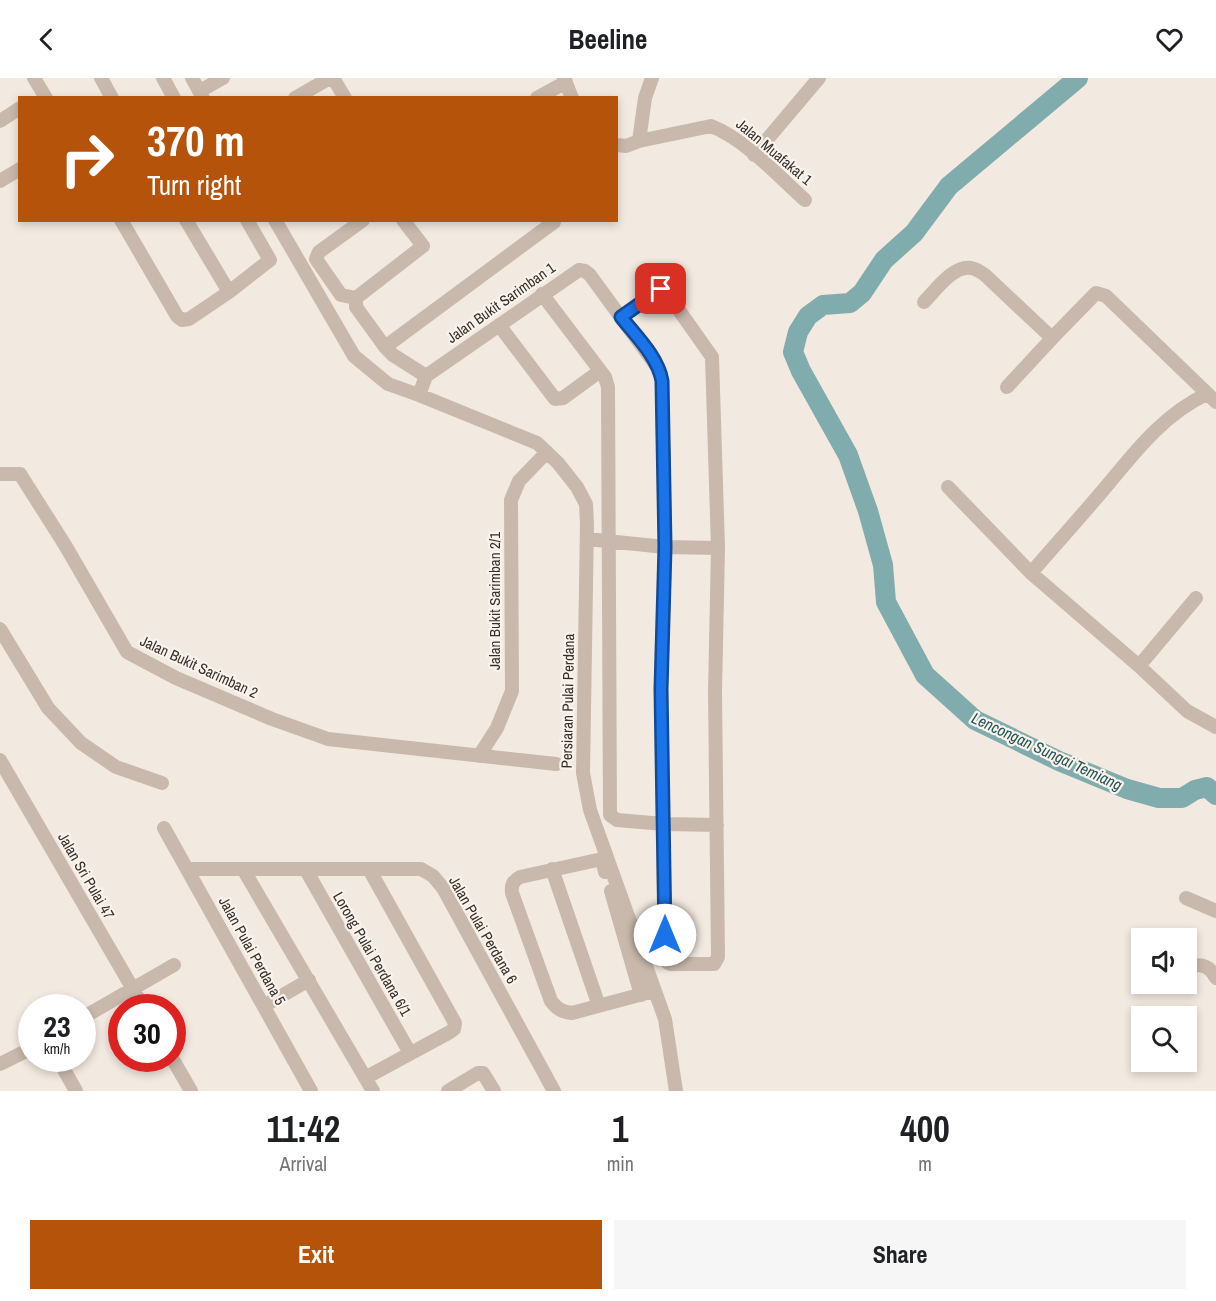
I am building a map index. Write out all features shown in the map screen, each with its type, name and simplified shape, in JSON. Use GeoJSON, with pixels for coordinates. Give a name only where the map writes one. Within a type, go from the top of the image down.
{"type":"FeatureCollection","features":[{"type":"Feature","properties":{"kind":"street"},"geometry":{"type":"LineString","coordinates":[[34,78],[42,96]]}},
{"type":"Feature","properties":{"kind":"street"},"geometry":{"type":"LineString","coordinates":[[101,78],[111,96]]}},
{"type":"Feature","properties":{"kind":"street"},"geometry":{"type":"LineString","coordinates":[[163,78],[173,96]]}},
{"type":"Feature","properties":{"kind":"street"},"geometry":{"type":"LineString","coordinates":[[192,78],[202,94],[223,78]]}},
{"type":"Feature","properties":{"kind":"street"},"geometry":{"type":"LineString","coordinates":[[299,96],[332,78],[344,96]]}},
{"type":"Feature","properties":{"kind":"street"},"geometry":{"type":"LineString","coordinates":[[639,141],[645,98],[652,78]]}},
{"type":"Feature","properties":{"kind":"street"},"geometry":{"type":"LineString","coordinates":[[754,155],[819,78]]}},
{"type":"Feature","properties":{"kind":"street"},"geometry":{"type":"LineString","coordinates":[[540,96],[565,80],[571,96]]}},
{"type":"Feature","properties":{"kind":"street"},"geometry":{"type":"LineString","coordinates":[[0,121],[18,109]]}},
{"type":"Feature","properties":{"kind":"street","name":"Jalan Muafakat 1"},"geometry":{"type":"LineString","coordinates":[[618,145],[626,146],[639,141],[711,126],[722,130],[806,200]]}},
{"type":"Feature","properties":{"kind":"street"},"geometry":{"type":"LineString","coordinates":[[0,182],[18,170]]}},
{"type":"Feature","properties":{"kind":"street"},"geometry":{"type":"LineString","coordinates":[[122,222],[177,316],[182,320],[189,319],[229,292],[270,260],[248,222]]}},
{"type":"Feature","properties":{"kind":"street"},"geometry":{"type":"LineString","coordinates":[[187,222],[229,292]]}},
{"type":"Feature","properties":{"kind":"street","name":"Persiaran Pulai Perdana"},"geometry":{"type":"LineString","coordinates":[[276,222],[354,356],[387,384],[528,438],[547,452],[577,487],[586,504],[583,773],[590,810],[647,993],[665,1019],[676,1091]]}},
{"type":"Feature","properties":{"kind":"street"},"geometry":{"type":"LineString","coordinates":[[360,222],[319,252],[316,259],[341,295],[356,298],[423,246],[405,222]]}},
{"type":"Feature","properties":{"kind":"street"},"geometry":{"type":"LineString","coordinates":[[385,347],[554,222]]}},
{"type":"Feature","properties":{"kind":"street"},"geometry":{"type":"LineString","coordinates":[[924,302],[954,273],[964,268],[974,268],[985,275],[1052,338]]}},
{"type":"Feature","properties":{"kind":"street","name":"Jalan Bukit Sarimban 1"},"geometry":{"type":"LineString","coordinates":[[426,376],[579,270],[585,271],[660,371],[665,547],[661,689],[665,957],[668,963],[709,965],[716,962],[717,825]]}},
{"type":"Feature","properties":{"kind":"street"},"geometry":{"type":"LineString","coordinates":[[542,294],[605,377],[608,387],[610,815],[616,820],[717,825],[715,692],[718,548],[712,357],[664,289],[658,290],[621,317]]}},
{"type":"Feature","properties":{"kind":"street"},"geometry":{"type":"LineString","coordinates":[[1007,387],[1096,293],[1106,296],[1211,398]]}},
{"type":"Feature","properties":{"kind":"street"},"geometry":{"type":"LineString","coordinates":[[356,298],[356,307],[385,347],[393,355],[426,376],[419,395]]}},
{"type":"Feature","properties":{"kind":"street"},"geometry":{"type":"LineString","coordinates":[[499,325],[555,399],[563,398],[600,371]]}},
{"type":"Feature","properties":{"kind":"street"},"geometry":{"type":"LineString","coordinates":[[1031,573],[1135,451],[1188,403],[1211,398]]}},
{"type":"Feature","properties":{"kind":"street","name":"Jalan Bukit Sarimban 2/1"},"geometry":{"type":"LineString","coordinates":[[479,756],[497,728],[512,692],[511,500],[519,481],[547,452]]}},
{"type":"Feature","properties":{"kind":"street","name":"Jalan Bukit Sarimban 2"},"geometry":{"type":"LineString","coordinates":[[0,474],[20,474],[65,545],[127,652],[197,687],[272,719],[328,739],[479,756]]}},
{"type":"Feature","properties":{"kind":"street"},"geometry":{"type":"LineString","coordinates":[[948,487],[1031,573],[1139,666],[1187,711],[1216,727]]}},
{"type":"Feature","properties":{"kind":"street"},"geometry":{"type":"LineString","coordinates":[[587,539],[665,547],[718,548]]}},
{"type":"Feature","properties":{"kind":"street"},"geometry":{"type":"LineString","coordinates":[[1139,666],[1196,598]]}},
{"type":"Feature","properties":{"kind":"street"},"geometry":{"type":"LineString","coordinates":[[0,629],[48,708],[81,743],[116,767],[162,783]]}},
{"type":"Feature","properties":{"kind":"street"},"geometry":{"type":"LineString","coordinates":[[479,756],[556,764]]}},
{"type":"Feature","properties":{"kind":"street","name":"Jalan Sri Pulai 47"},"geometry":{"type":"LineString","coordinates":[[0,760],[136,994]]}},
{"type":"Feature","properties":{"kind":"street","name":"Jalan Pulai Perdana 5"},"geometry":{"type":"LineString","coordinates":[[164,828],[311,1091]]}},
{"type":"Feature","properties":{"kind":"street"},"geometry":{"type":"LineString","coordinates":[[602,859],[647,993],[572,1013],[556,1008],[551,1001],[512,893],[511,886],[514,880],[552,869],[602,859]]}},
{"type":"Feature","properties":{"kind":"street","name":"Jalan Pulai Perdana 6"},"geometry":{"type":"LineString","coordinates":[[188,869],[421,869],[433,876],[443,888],[554,1091]]}},
{"type":"Feature","properties":{"kind":"street"},"geometry":{"type":"LineString","coordinates":[[243,869],[373,1091]]}},
{"type":"Feature","properties":{"kind":"street"},"geometry":{"type":"LineString","coordinates":[[365,1078],[450,1032],[454,1029],[455,1023],[369,869]]}},
{"type":"Feature","properties":{"kind":"street"},"geometry":{"type":"LineString","coordinates":[[552,869],[599,1006]]}},
{"type":"Feature","properties":{"kind":"street","name":"Lorong Pulai Perdana 6/1"},"geometry":{"type":"LineString","coordinates":[[306,870],[410,1053]]}},
{"type":"Feature","properties":{"kind":"street"},"geometry":{"type":"LineString","coordinates":[[1186,898],[1216,911]]}},
{"type":"Feature","properties":{"kind":"street"},"geometry":{"type":"LineString","coordinates":[[96,1010],[174,965]]}},
{"type":"Feature","properties":{"kind":"street"},"geometry":{"type":"LineString","coordinates":[[1197,965],[1211,969],[1216,978]]}},
{"type":"Feature","properties":{"kind":"street"},"geometry":{"type":"LineString","coordinates":[[264,1006],[309,980]]}},
{"type":"Feature","properties":{"kind":"street"},"geometry":{"type":"LineString","coordinates":[[0,1064],[18,1055]]}},
{"type":"Feature","properties":{"kind":"street"},"geometry":{"type":"LineString","coordinates":[[65,1072],[76,1091]]}},
{"type":"Feature","properties":{"kind":"street"},"geometry":{"type":"LineString","coordinates":[[180,1072],[191,1091]]}},
{"type":"Feature","properties":{"kind":"street"},"geometry":{"type":"LineString","coordinates":[[448,1091],[477,1073],[483,1073],[494,1091]]}},
{"type":"Feature","properties":{"kind":"waterway","name":"Lencongan Sungai Temiang"},"geometry":{"type":"LineString","coordinates":[[1078,78],[949,186],[914,233],[884,260],[862,293],[850,303],[823,305],[808,316],[798,332],[793,352],[801,371],[848,455],[868,511],[883,565],[886,602],[925,675],[975,720],[1059,761],[1127,789],[1159,798],[1182,798],[1195,790],[1207,787],[1216,795]]}},
{"type":"Feature","properties":{"kind":"route"},"geometry":{"type":"LineString","coordinates":[[661,289],[621,317],[656,363],[662,381],[665,547],[661,689],[665,935]]}}]}
